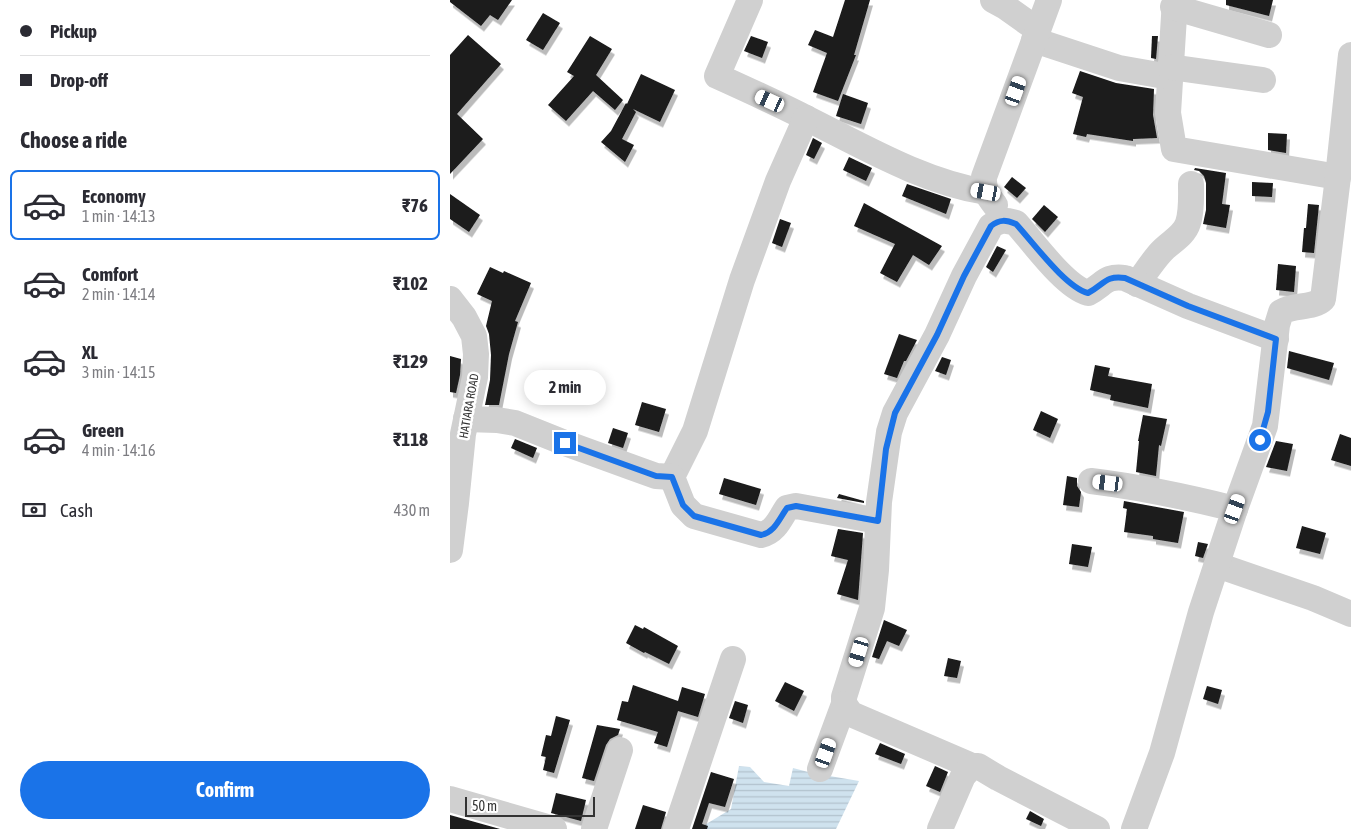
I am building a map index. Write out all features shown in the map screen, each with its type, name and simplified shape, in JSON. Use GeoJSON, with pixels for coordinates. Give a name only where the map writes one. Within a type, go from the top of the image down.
{"type":"FeatureCollection","features":[{"type":"Feature","properties":{"kind":"street"},"geometry":{"type":"LineString","coordinates":[[750,0],[717,76],[806,118],[882,157],[964,189],[986,192]]}},
{"type":"Feature","properties":{"kind":"street"},"geometry":{"type":"LineString","coordinates":[[993,0],[1004,6],[1036,35],[1118,68],[1263,80]]}},
{"type":"Feature","properties":{"kind":"street"},"geometry":{"type":"LineString","coordinates":[[1006,220],[986,192],[983,185],[984,177],[1049,0]]}},
{"type":"Feature","properties":{"kind":"street"},"geometry":{"type":"LineString","coordinates":[[1269,35],[1174,4],[1168,113],[1174,149],[1338,177]]}},
{"type":"Feature","properties":{"kind":"street"},"geometry":{"type":"LineString","coordinates":[[1134,829],[1162,753],[1201,612],[1265,426],[1281,312],[1288,308],[1318,304],[1323,299],[1351,55]]}},
{"type":"Feature","properties":{"kind":"street"},"geometry":{"type":"LineString","coordinates":[[806,118],[778,181],[742,280],[694,431],[672,477],[683,505],[694,516],[761,535],[774,529],[787,508],[796,506],[878,521]]}},
{"type":"Feature","properties":{"kind":"street"},"geometry":{"type":"LineString","coordinates":[[1137,284],[1162,250],[1185,230],[1190,210],[1191,184]]}},
{"type":"Feature","properties":{"kind":"street"},"geometry":{"type":"LineString","coordinates":[[820,769],[844,704],[844,697],[872,608],[878,521],[886,449],[895,413],[937,335],[964,276],[991,226],[997,221],[1006,220],[1016,224],[1069,282],[1080,290],[1088,293],[1106,279],[1115,277],[1125,278],[1188,306],[1276,339]]}},
{"type":"Feature","properties":{"kind":"street","name":"HATIARA ROAD"},"geometry":{"type":"LineString","coordinates":[[450,299],[464,317],[474,336],[475,377],[466,419],[450,550]]}},
{"type":"Feature","properties":{"kind":"street"},"geometry":{"type":"LineString","coordinates":[[466,419],[497,420],[515,423],[656,476],[672,477]]}},
{"type":"Feature","properties":{"kind":"street"},"geometry":{"type":"LineString","coordinates":[[1091,481],[1140,487],[1235,509]]}},
{"type":"Feature","properties":{"kind":"street"},"geometry":{"type":"LineString","coordinates":[[1217,565],[1313,598],[1351,614]]}},
{"type":"Feature","properties":{"kind":"street"},"geometry":{"type":"LineString","coordinates":[[676,829],[733,659]]}},
{"type":"Feature","properties":{"kind":"street"},"geometry":{"type":"LineString","coordinates":[[844,704],[851,714],[972,766],[978,766],[1098,829]]}},
{"type":"Feature","properties":{"kind":"street"},"geometry":{"type":"LineString","coordinates":[[594,829],[620,750]]}},
{"type":"Feature","properties":{"kind":"street"},"geometry":{"type":"LineString","coordinates":[[940,829],[963,776],[972,766]]}},
{"type":"Feature","properties":{"kind":"street"},"geometry":{"type":"LineString","coordinates":[[450,799],[554,829]]}},
{"type":"Feature","properties":{"kind":"water"},"geometry":{"type":"Polygon","coordinates":[[[739,766],[750,767],[764,782],[789,786],[793,768],[859,781],[836,829],[698,829],[731,809],[739,766]]]}},
{"type":"Feature","properties":{"kind":"building"},"geometry":{"type":"Polygon","coordinates":[[[450,0],[512,0],[498,20],[490,15],[481,26],[450,2],[450,0]]]}},
{"type":"Feature","properties":{"kind":"building"},"geometry":{"type":"Polygon","coordinates":[[[845,0],[870,0],[854,55],[856,55],[838,101],[813,92],[827,53],[808,45],[815,30],[833,37],[845,0]]]}},
{"type":"Feature","properties":{"kind":"building"},"geometry":{"type":"Polygon","coordinates":[[[1226,0],[1273,0],[1269,16],[1226,5],[1226,0]]]}},
{"type":"Feature","properties":{"kind":"building"},"geometry":{"type":"Polygon","coordinates":[[[543,13],[560,23],[543,50],[526,40],[543,13]]]}},
{"type":"Feature","properties":{"kind":"building"},"geometry":{"type":"Polygon","coordinates":[[[468,35],[501,64],[457,114],[483,139],[450,174],[450,55],[468,35]]]}},
{"type":"Feature","properties":{"kind":"building"},"geometry":{"type":"Polygon","coordinates":[[[590,36],[612,49],[596,75],[623,100],[615,110],[593,91],[566,121],[548,105],[574,76],[567,72],[590,36]]]}},
{"type":"Feature","properties":{"kind":"building"},"geometry":{"type":"Polygon","coordinates":[[[751,36],[768,42],[762,58],[744,51],[751,36]]]}},
{"type":"Feature","properties":{"kind":"building"},"geometry":{"type":"Polygon","coordinates":[[[1152,36],[1158,36],[1156,59],[1151,58],[1152,36]]]}},
{"type":"Feature","properties":{"kind":"building"},"geometry":{"type":"Polygon","coordinates":[[[1080,71],[1116,83],[1154,89],[1153,115],[1157,138],[1133,139],[1133,141],[1087,134],[1086,137],[1073,134],[1083,97],[1072,93],[1080,71]]]}},
{"type":"Feature","properties":{"kind":"building"},"geometry":{"type":"Polygon","coordinates":[[[641,74],[675,90],[660,122],[633,109],[636,112],[622,139],[634,145],[625,162],[601,142],[611,131],[627,104],[641,74]]]}},
{"type":"Feature","properties":{"kind":"building"},"geometry":{"type":"Polygon","coordinates":[[[843,94],[868,103],[861,124],[836,116],[843,94]]]}},
{"type":"Feature","properties":{"kind":"building"},"geometry":{"type":"Polygon","coordinates":[[[1268,133],[1287,134],[1286,153],[1268,150],[1268,133]]]}},
{"type":"Feature","properties":{"kind":"building"},"geometry":{"type":"Polygon","coordinates":[[[813,138],[822,143],[814,159],[806,155],[813,138]]]}},
{"type":"Feature","properties":{"kind":"building"},"geometry":{"type":"Polygon","coordinates":[[[849,157],[872,168],[866,181],[843,170],[849,157]]]}},
{"type":"Feature","properties":{"kind":"building"},"geometry":{"type":"Polygon","coordinates":[[[1195,168],[1226,173],[1222,204],[1230,205],[1226,228],[1203,224],[1206,210],[1206,183],[1204,176],[1199,171],[1194,170],[1195,168]]]}},
{"type":"Feature","properties":{"kind":"building"},"geometry":{"type":"Polygon","coordinates":[[[1012,177],[1026,188],[1017,198],[1004,187],[1012,177]]]}},
{"type":"Feature","properties":{"kind":"building"},"geometry":{"type":"Polygon","coordinates":[[[1252,182],[1273,183],[1272,197],[1252,196],[1252,182]]]}},
{"type":"Feature","properties":{"kind":"building"},"geometry":{"type":"Polygon","coordinates":[[[907,184],[951,199],[946,214],[902,196],[907,184]]]}},
{"type":"Feature","properties":{"kind":"building"},"geometry":{"type":"Polygon","coordinates":[[[450,194],[480,215],[469,232],[450,219],[450,194]]]}},
{"type":"Feature","properties":{"kind":"building"},"geometry":{"type":"Polygon","coordinates":[[[864,203],[942,246],[929,265],[913,255],[897,282],[880,273],[895,244],[854,226],[864,203]]]}},
{"type":"Feature","properties":{"kind":"building"},"geometry":{"type":"Polygon","coordinates":[[[1308,204],[1319,205],[1314,253],[1302,252],[1308,204]]]}},
{"type":"Feature","properties":{"kind":"building"},"geometry":{"type":"Polygon","coordinates":[[[1044,205],[1058,217],[1045,232],[1032,219],[1044,205]]]}},
{"type":"Feature","properties":{"kind":"building"},"geometry":{"type":"Polygon","coordinates":[[[780,219],[791,223],[782,247],[772,243],[780,219]]]}},
{"type":"Feature","properties":{"kind":"building"},"geometry":{"type":"Polygon","coordinates":[[[997,246],[1006,250],[993,272],[986,267],[997,246]]]}},
{"type":"Feature","properties":{"kind":"building"},"geometry":{"type":"Polygon","coordinates":[[[1278,264],[1296,266],[1294,292],[1276,290],[1278,264]]]}},
{"type":"Feature","properties":{"kind":"building"},"geometry":{"type":"Polygon","coordinates":[[[490,267],[531,283],[515,321],[518,322],[509,354],[499,405],[485,405],[490,380],[491,355],[489,334],[486,326],[492,301],[477,294],[490,267]]]}},
{"type":"Feature","properties":{"kind":"building"},"geometry":{"type":"Polygon","coordinates":[[[899,334],[917,340],[906,361],[904,361],[897,378],[884,374],[899,334]]]}},
{"type":"Feature","properties":{"kind":"building"},"geometry":{"type":"Polygon","coordinates":[[[1289,351],[1334,363],[1329,380],[1287,368],[1289,351]]]}},
{"type":"Feature","properties":{"kind":"building"},"geometry":{"type":"Polygon","coordinates":[[[450,356],[461,359],[456,393],[450,392],[450,356]]]}},
{"type":"Feature","properties":{"kind":"building"},"geometry":{"type":"Polygon","coordinates":[[[942,357],[951,360],[946,375],[935,371],[942,357]]]}},
{"type":"Feature","properties":{"kind":"building"},"geometry":{"type":"Polygon","coordinates":[[[1095,365],[1110,368],[1108,376],[1152,384],[1148,408],[1110,400],[1111,395],[1090,390],[1095,365]]]}},
{"type":"Feature","properties":{"kind":"building"},"geometry":{"type":"Polygon","coordinates":[[[642,402],[666,409],[659,432],[635,425],[642,402]]]}},
{"type":"Feature","properties":{"kind":"building"},"geometry":{"type":"Polygon","coordinates":[[[1041,411],[1058,419],[1050,438],[1033,430],[1041,411]]]}},
{"type":"Feature","properties":{"kind":"building"},"geometry":{"type":"Polygon","coordinates":[[[1143,415],[1167,419],[1161,446],[1159,445],[1156,476],[1136,472],[1138,441],[1143,415]]]}},
{"type":"Feature","properties":{"kind":"building"},"geometry":{"type":"Polygon","coordinates":[[[613,428],[628,433],[623,448],[608,443],[613,428]]]}},
{"type":"Feature","properties":{"kind":"building"},"geometry":{"type":"Polygon","coordinates":[[[1340,434],[1351,438],[1351,466],[1331,460],[1340,434]]]}},
{"type":"Feature","properties":{"kind":"building"},"geometry":{"type":"Polygon","coordinates":[[[515,439],[537,448],[533,458],[511,448],[515,439]]]}},
{"type":"Feature","properties":{"kind":"building"},"geometry":{"type":"Polygon","coordinates":[[[1276,441],[1293,444],[1287,471],[1266,467],[1276,441]]]}},
{"type":"Feature","properties":{"kind":"building"},"geometry":{"type":"Polygon","coordinates":[[[1067,476],[1077,478],[1077,486],[1081,492],[1079,507],[1063,505],[1067,476]]]}},
{"type":"Feature","properties":{"kind":"building"},"geometry":{"type":"Polygon","coordinates":[[[724,478],[761,489],[756,505],[719,494],[724,478]]]}},
{"type":"Feature","properties":{"kind":"building"},"geometry":{"type":"Polygon","coordinates":[[[839,494],[864,501],[864,503],[837,498],[839,494]]]}},
{"type":"Feature","properties":{"kind":"building"},"geometry":{"type":"Polygon","coordinates":[[[1124,501],[1184,512],[1178,543],[1153,539],[1153,536],[1124,532],[1127,509],[1123,508],[1124,501]]]}},
{"type":"Feature","properties":{"kind":"building"},"geometry":{"type":"Polygon","coordinates":[[[1302,526],[1326,533],[1320,554],[1296,548],[1302,526]]]}},
{"type":"Feature","properties":{"kind":"building"},"geometry":{"type":"Polygon","coordinates":[[[838,529],[863,533],[858,600],[837,594],[848,560],[831,556],[838,529]]]}},
{"type":"Feature","properties":{"kind":"building"},"geometry":{"type":"Polygon","coordinates":[[[1198,542],[1208,544],[1203,558],[1195,556],[1198,542]]]}},
{"type":"Feature","properties":{"kind":"building"},"geometry":{"type":"Polygon","coordinates":[[[1072,544],[1092,547],[1088,567],[1069,564],[1072,544]]]}},
{"type":"Feature","properties":{"kind":"building"},"geometry":{"type":"Polygon","coordinates":[[[884,620],[907,630],[899,646],[887,641],[879,659],[872,657],[884,620]]]}},
{"type":"Feature","properties":{"kind":"building"},"geometry":{"type":"Polygon","coordinates":[[[635,625],[643,629],[644,627],[678,646],[669,664],[626,643],[635,625]]]}},
{"type":"Feature","properties":{"kind":"building"},"geometry":{"type":"Polygon","coordinates":[[[948,658],[961,661],[957,678],[944,676],[948,658]]]}},
{"type":"Feature","properties":{"kind":"building"},"geometry":{"type":"Polygon","coordinates":[[[785,682],[804,691],[794,711],[775,701],[785,682]]]}},
{"type":"Feature","properties":{"kind":"building"},"geometry":{"type":"Polygon","coordinates":[[[633,685],[678,701],[682,687],[705,694],[698,717],[678,711],[667,747],[654,743],[658,732],[617,720],[622,701],[628,702],[633,685]]]}},
{"type":"Feature","properties":{"kind":"building"},"geometry":{"type":"Polygon","coordinates":[[[1207,686],[1222,690],[1218,704],[1203,699],[1207,686]]]}},
{"type":"Feature","properties":{"kind":"building"},"geometry":{"type":"Polygon","coordinates":[[[735,701],[748,705],[743,723],[729,718],[735,701]]]}},
{"type":"Feature","properties":{"kind":"building"},"geometry":{"type":"Polygon","coordinates":[[[556,716],[570,720],[554,773],[543,770],[546,757],[541,756],[546,735],[551,736],[556,716]]]}},
{"type":"Feature","properties":{"kind":"building"},"geometry":{"type":"Polygon","coordinates":[[[597,725],[620,729],[618,735],[610,739],[606,745],[594,781],[582,778],[597,725]]]}},
{"type":"Feature","properties":{"kind":"building"},"geometry":{"type":"Polygon","coordinates":[[[880,743],[905,754],[901,764],[875,754],[880,743]]]}},
{"type":"Feature","properties":{"kind":"building"},"geometry":{"type":"Polygon","coordinates":[[[935,766],[948,772],[940,792],[926,786],[935,766]]]}},
{"type":"Feature","properties":{"kind":"building"},"geometry":{"type":"Polygon","coordinates":[[[711,772],[734,779],[725,807],[709,803],[702,824],[708,826],[707,829],[692,829],[711,772]]]}},
{"type":"Feature","properties":{"kind":"building"},"geometry":{"type":"Polygon","coordinates":[[[556,793],[586,800],[581,821],[551,813],[556,793]]]}},
{"type":"Feature","properties":{"kind":"building"},"geometry":{"type":"Polygon","coordinates":[[[643,805],[666,812],[661,829],[635,829],[643,805]]]}},
{"type":"Feature","properties":{"kind":"building"},"geometry":{"type":"Polygon","coordinates":[[[1030,811],[1044,819],[1041,826],[1026,819],[1030,811]]]}},
{"type":"Feature","properties":{"kind":"building"},"geometry":{"type":"Polygon","coordinates":[[[450,815],[500,829],[450,829],[450,815]]]}},
{"type":"Feature","properties":{"kind":"route"},"geometry":{"type":"LineString","coordinates":[[565,443],[656,476],[672,477],[683,505],[694,516],[761,535],[774,529],[787,508],[796,506],[878,521],[886,449],[895,413],[937,335],[964,276],[991,226],[997,221],[1006,220],[1016,224],[1069,282],[1080,290],[1088,293],[1106,279],[1115,277],[1125,278],[1188,306],[1276,339],[1268,412],[1260,440]]}}]}
